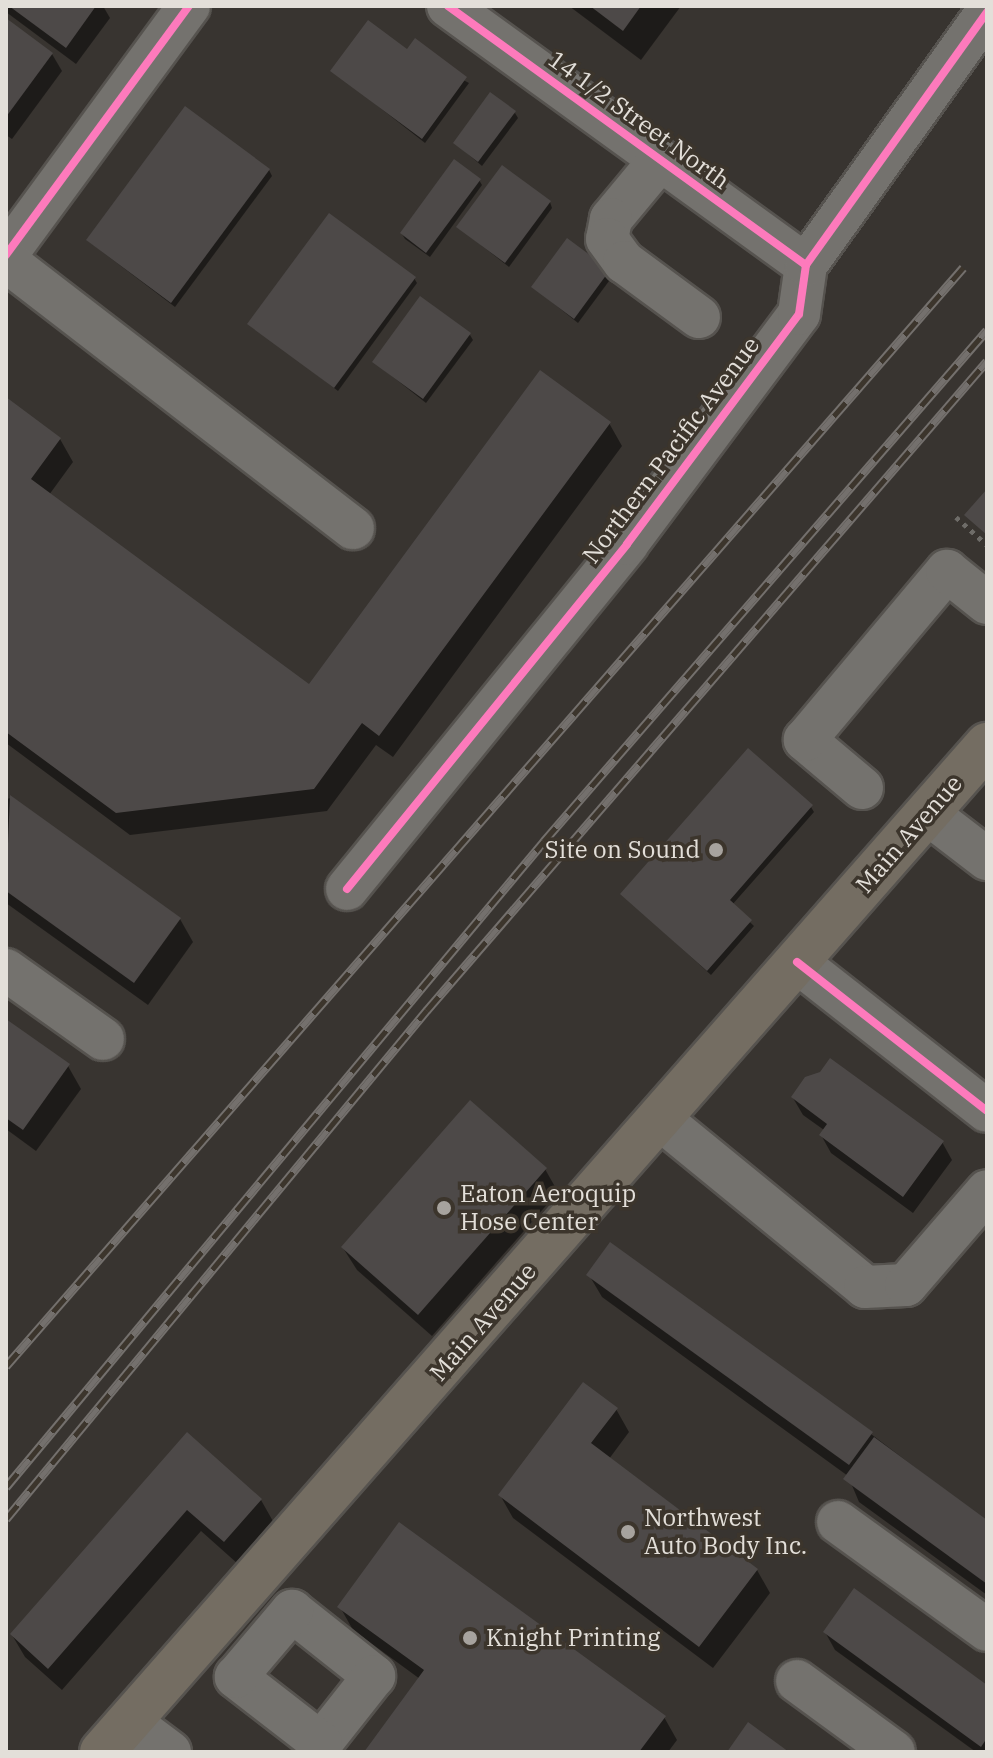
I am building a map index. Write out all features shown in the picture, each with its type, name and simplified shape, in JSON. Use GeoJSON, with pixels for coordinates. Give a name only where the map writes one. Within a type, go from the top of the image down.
{"type":"FeatureCollection","features":[{"type":"Feature","properties":{"kind":"main road","name":"Main Avenue"},"geometry":{"type":"LineString","coordinates":[[116,1737],[987,745]]}},
{"type":"Feature","properties":{"kind":"street"},"geometry":{"type":"LineString","coordinates":[[189,6],[6,258],[353,528]]}},
{"type":"Feature","properties":{"kind":"street","name":"14 1/2 Street North"},"geometry":{"type":"LineString","coordinates":[[448,6],[806,265]]}},
{"type":"Feature","properties":{"kind":"street","name":"Northern Pacific Avenue"},"geometry":{"type":"LineString","coordinates":[[347,889],[627,544],[799,314],[806,265],[987,12]]}},
{"type":"Feature","properties":{"kind":"street"},"geometry":{"type":"LineString","coordinates":[[660,160],[611,219],[607,239],[624,262],[699,317]]}},
{"type":"Feature","properties":{"kind":"street"},"geometry":{"type":"LineString","coordinates":[[862,788],[805,740],[947,571],[987,603]]}},
{"type":"Feature","properties":{"kind":"street"},"geometry":{"type":"LineString","coordinates":[[927,813],[987,859]]}},
{"type":"Feature","properties":{"kind":"street"},"geometry":{"type":"LineString","coordinates":[[797,962],[987,1111]]}},
{"type":"Feature","properties":{"kind":"street"},"geometry":{"type":"LineString","coordinates":[[6,970],[103,1039]]}},
{"type":"Feature","properties":{"kind":"street"},"geometry":{"type":"LineString","coordinates":[[660,1119],[865,1287],[906,1285],[987,1191]]}},
{"type":"Feature","properties":{"kind":"street"},"geometry":{"type":"LineString","coordinates":[[838,1522],[987,1630]]}},
{"type":"Feature","properties":{"kind":"street"},"geometry":{"type":"LineString","coordinates":[[201,1641],[301,1743],[321,1743],[374,1676],[292,1611],[259,1575]]}},
{"type":"Feature","properties":{"kind":"street"},"geometry":{"type":"LineString","coordinates":[[236,1677],[292,1611]]}},
{"type":"Feature","properties":{"kind":"street"},"geometry":{"type":"LineString","coordinates":[[797,1681],[894,1752]]}},
{"type":"Feature","properties":{"kind":"street"},"geometry":{"type":"LineString","coordinates":[[116,1737],[170,1752]]}},
{"type":"Feature","properties":{"kind":"path"},"geometry":{"type":"LineString","coordinates":[[956,517],[987,545]]}},
{"type":"Feature","properties":{"kind":"building"},"geometry":{"type":"Polygon","coordinates":[[[9,6],[96,6],[66,48],[9,6]]]}},
{"type":"Feature","properties":{"kind":"building"},"geometry":{"type":"Polygon","coordinates":[[[590,6],[641,6],[623,31],[590,6]]]}},
{"type":"Feature","properties":{"kind":"building"},"geometry":{"type":"Polygon","coordinates":[[[6,18],[53,53],[6,117],[6,18]]]}},
{"type":"Feature","properties":{"kind":"building"},"geometry":{"type":"Polygon","coordinates":[[[368,20],[407,49],[415,38],[467,77],[422,139],[330,71],[368,20]]]}},
{"type":"Feature","properties":{"kind":"building"},"geometry":{"type":"Polygon","coordinates":[[[490,92],[516,111],[478,162],[453,143],[490,92]]]}},
{"type":"Feature","properties":{"kind":"building"},"geometry":{"type":"Polygon","coordinates":[[[185,106],[270,169],[171,303],[86,240],[185,106]]]}},
{"type":"Feature","properties":{"kind":"building"},"geometry":{"type":"Polygon","coordinates":[[[454,159],[481,179],[426,253],[400,233],[454,159]]]}},
{"type":"Feature","properties":{"kind":"building"},"geometry":{"type":"Polygon","coordinates":[[[502,165],[551,201],[505,263],[456,227],[502,165]]]}},
{"type":"Feature","properties":{"kind":"building"},"geometry":{"type":"Polygon","coordinates":[[[329,213],[416,277],[334,388],[247,324],[329,213]]]}},
{"type":"Feature","properties":{"kind":"building"},"geometry":{"type":"Polygon","coordinates":[[[567,238],[610,270],[574,319],[531,287],[567,238]]]}},
{"type":"Feature","properties":{"kind":"building"},"geometry":{"type":"Polygon","coordinates":[[[420,296],[471,333],[423,399],[372,362],[420,296]]]}},
{"type":"Feature","properties":{"kind":"building"},"geometry":{"type":"Polygon","coordinates":[[[540,370],[611,422],[379,736],[362,723],[314,789],[116,813],[6,732],[6,397],[61,438],[31,479],[309,684],[540,370]]]}},
{"type":"Feature","properties":{"kind":"building"},"geometry":{"type":"Polygon","coordinates":[[[987,489],[987,535],[964,515],[987,489]]]}},
{"type":"Feature","properties":{"kind":"building","name":"Site on Sound"},"geometry":{"type":"Polygon","coordinates":[[[748,748],[813,805],[730,900],[752,920],[707,971],[620,894],[748,748]]]}},
{"type":"Feature","properties":{"kind":"building"},"geometry":{"type":"Polygon","coordinates":[[[10,795],[181,918],[134,983],[6,891],[10,795]]]}},
{"type":"Feature","properties":{"kind":"building"},"geometry":{"type":"Polygon","coordinates":[[[6,1019],[70,1064],[23,1130],[6,1118],[6,1019]]]}},
{"type":"Feature","properties":{"kind":"building"},"geometry":{"type":"Polygon","coordinates":[[[830,1058],[944,1141],[903,1197],[819,1135],[827,1124],[791,1097],[805,1077],[820,1072],[830,1058]]]}},
{"type":"Feature","properties":{"kind":"building","name":"Eaton Aeroquip Hose Center"},"geometry":{"type":"Polygon","coordinates":[[[470,1100],[547,1168],[418,1315],[341,1247],[470,1100]]]}},
{"type":"Feature","properties":{"kind":"building","name":"Northwest Auto Body Inc."},"geometry":{"type":"Polygon","coordinates":[[[610,1242],[873,1432],[849,1465],[586,1275],[610,1242]]]}},
{"type":"Feature","properties":{"kind":"building","name":"Northwest Auto Body Inc."},"geometry":{"type":"Polygon","coordinates":[[[583,1382],[618,1408],[591,1443],[758,1569],[699,1647],[498,1495],[583,1382]]]}},
{"type":"Feature","properties":{"kind":"building"},"geometry":{"type":"Polygon","coordinates":[[[187,1432],[262,1499],[224,1542],[187,1510],[48,1669],[10,1634],[187,1432]]]}},
{"type":"Feature","properties":{"kind":"building","name":"Northwest Auto Body Inc."},"geometry":{"type":"Polygon","coordinates":[[[874,1437],[987,1520],[987,1584],[843,1479],[874,1437]]]}},
{"type":"Feature","properties":{"kind":"building","name":"Knight Printing"},"geometry":{"type":"Polygon","coordinates":[[[399,1522],[666,1716],[639,1752],[364,1752],[424,1670],[337,1607],[399,1522]]]}},
{"type":"Feature","properties":{"kind":"building","name":"Northwest Auto Body Inc."},"geometry":{"type":"Polygon","coordinates":[[[854,1588],[987,1685],[987,1738],[981,1747],[823,1632],[854,1588]]]}},
{"type":"Feature","properties":{"kind":"building"},"geometry":{"type":"Polygon","coordinates":[[[748,1722],[789,1752],[727,1752],[748,1722]]]}},
{"type":"Feature","properties":{"kind":"railway"},"geometry":{"type":"LineString","coordinates":[[6,1366],[963,268]]}},
{"type":"Feature","properties":{"kind":"railway"},"geometry":{"type":"LineString","coordinates":[[6,1487],[544,841],[987,330]]}},
{"type":"Feature","properties":{"kind":"railway"},"geometry":{"type":"LineString","coordinates":[[6,1519],[427,1010],[987,361]]}},
{"type":"Feature","properties":{"kind":"cycle path"},"geometry":{"type":"LineString","coordinates":[[6,255],[189,6]]}},
{"type":"Feature","properties":{"kind":"cycle path"},"geometry":{"type":"LineString","coordinates":[[448,6],[806,265]]}},
{"type":"Feature","properties":{"kind":"cycle path"},"geometry":{"type":"LineString","coordinates":[[347,889],[627,544],[799,314],[806,265],[987,12]]}},
{"type":"Feature","properties":{"kind":"cycle path"},"geometry":{"type":"LineString","coordinates":[[797,962],[987,1111]]}},
{"type":"Feature","properties":{"kind":"place","name":"Site on Sound"},"geometry":{"type":"Point","coordinates":[716,850]}},
{"type":"Feature","properties":{"kind":"place","name":"Eaton Aeroquip Hose Center"},"geometry":{"type":"Point","coordinates":[444,1208]}},
{"type":"Feature","properties":{"kind":"place","name":"Northwest Auto Body Inc."},"geometry":{"type":"Point","coordinates":[628,1532]}},
{"type":"Feature","properties":{"kind":"place","name":"Knight Printing"},"geometry":{"type":"Point","coordinates":[470,1638]}}]}
